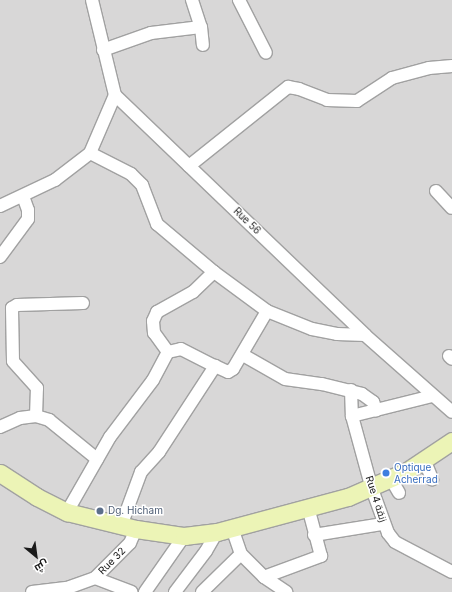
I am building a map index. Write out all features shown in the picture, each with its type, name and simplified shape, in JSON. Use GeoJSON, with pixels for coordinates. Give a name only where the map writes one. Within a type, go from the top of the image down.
{"type":"FeatureCollection","features":[{"type":"Feature","properties":{"kind":"street"},"geometry":{"type":"LineString","coordinates":[[0,206],[55,180],[90,153],[115,95],[92,0]]}},
{"type":"Feature","properties":{"kind":"street"},"geometry":{"type":"LineString","coordinates":[[192,0],[201,27],[203,45]]}},
{"type":"Feature","properties":{"kind":"street"},"geometry":{"type":"LineString","coordinates":[[239,0],[266,53]]}},
{"type":"Feature","properties":{"kind":"street"},"geometry":{"type":"LineString","coordinates":[[103,50],[151,33],[201,27]]}},
{"type":"Feature","properties":{"kind":"street"},"geometry":{"type":"LineString","coordinates":[[189,166],[288,87],[299,89],[327,100],[357,101],[392,78],[429,68],[452,66]]}},
{"type":"Feature","properties":{"kind":"street","name":"Rue 56"},"geometry":{"type":"LineString","coordinates":[[115,95],[366,335],[432,396],[452,412]]}},
{"type":"Feature","properties":{"kind":"street"},"geometry":{"type":"LineString","coordinates":[[90,153],[119,167],[142,185],[157,224],[214,272],[267,311],[312,329],[337,334],[366,335]]}},
{"type":"Feature","properties":{"kind":"street"},"geometry":{"type":"LineString","coordinates":[[436,191],[452,208]]}},
{"type":"Feature","properties":{"kind":"street"},"geometry":{"type":"LineString","coordinates":[[0,257],[28,219],[28,210],[23,196]]}},
{"type":"Feature","properties":{"kind":"street"},"geometry":{"type":"LineString","coordinates":[[168,352],[154,333],[153,321],[157,312],[193,292],[214,272]]}},
{"type":"Feature","properties":{"kind":"street"},"geometry":{"type":"LineString","coordinates":[[36,416],[37,388],[13,361],[12,308],[17,305],[82,304]]}},
{"type":"Feature","properties":{"kind":"street"},"geometry":{"type":"LineString","coordinates":[[67,512],[97,459],[153,380],[168,352],[181,349],[215,366],[231,371],[243,355],[267,311]]}},
{"type":"Feature","properties":{"kind":"street"},"geometry":{"type":"LineString","coordinates":[[243,355],[285,379],[351,390],[368,397],[376,410]]}},
{"type":"Feature","properties":{"kind":"street","name":"Rue 32"},"geometry":{"type":"LineString","coordinates":[[32,592],[70,588],[95,578],[130,543],[128,527],[141,472],[159,452],[215,366]]}},
{"type":"Feature","properties":{"kind":"street","name":"Rue 4 زنقة"},"geometry":{"type":"LineString","coordinates":[[351,390],[352,416],[383,524],[395,542],[452,572]]}},
{"type":"Feature","properties":{"kind":"street"},"geometry":{"type":"LineString","coordinates":[[352,416],[432,396]]}},
{"type":"Feature","properties":{"kind":"street"},"geometry":{"type":"LineString","coordinates":[[0,427],[20,418],[36,416],[49,420],[97,459]]}},
{"type":"Feature","properties":{"kind":"street"},"geometry":{"type":"LineString","coordinates":[[0,473],[37,497],[67,512],[128,527],[184,536],[224,530],[308,507],[348,498],[372,488],[395,486],[424,459],[452,441]]}},
{"type":"Feature","properties":{"kind":"street"},"geometry":{"type":"LineString","coordinates":[[424,459],[432,479]]}},
{"type":"Feature","properties":{"kind":"street"},"geometry":{"type":"LineString","coordinates":[[264,577],[321,556],[314,535],[308,507]]}},
{"type":"Feature","properties":{"kind":"street"},"geometry":{"type":"LineString","coordinates":[[314,535],[383,524]]}},
{"type":"Feature","properties":{"kind":"street"},"geometry":{"type":"LineString","coordinates":[[224,530],[241,554],[264,577],[286,592]]}},
{"type":"Feature","properties":{"kind":"street"},"geometry":{"type":"LineString","coordinates":[[175,592],[224,530]]}},
{"type":"Feature","properties":{"kind":"street"},"geometry":{"type":"LineString","coordinates":[[145,592],[184,536]]}},
{"type":"Feature","properties":{"kind":"street"},"geometry":{"type":"LineString","coordinates":[[202,592],[241,554]]}},
{"type":"Feature","properties":{"kind":"street"},"geometry":{"type":"LineString","coordinates":[[95,578],[131,592]]}},
{"type":"Feature","properties":{"kind":"shaded area"},"geometry":{"type":"Polygon","coordinates":[[[0,0],[452,0],[452,592],[0,592],[0,0]]]}},
{"type":"Feature","properties":{"kind":"place","name":"Optique Acherrad"},"geometry":{"type":"Point","coordinates":[386,473]}},
{"type":"Feature","properties":{"kind":"place","name":"Dg. Hicham"},"geometry":{"type":"Point","coordinates":[100,511]}}]}
